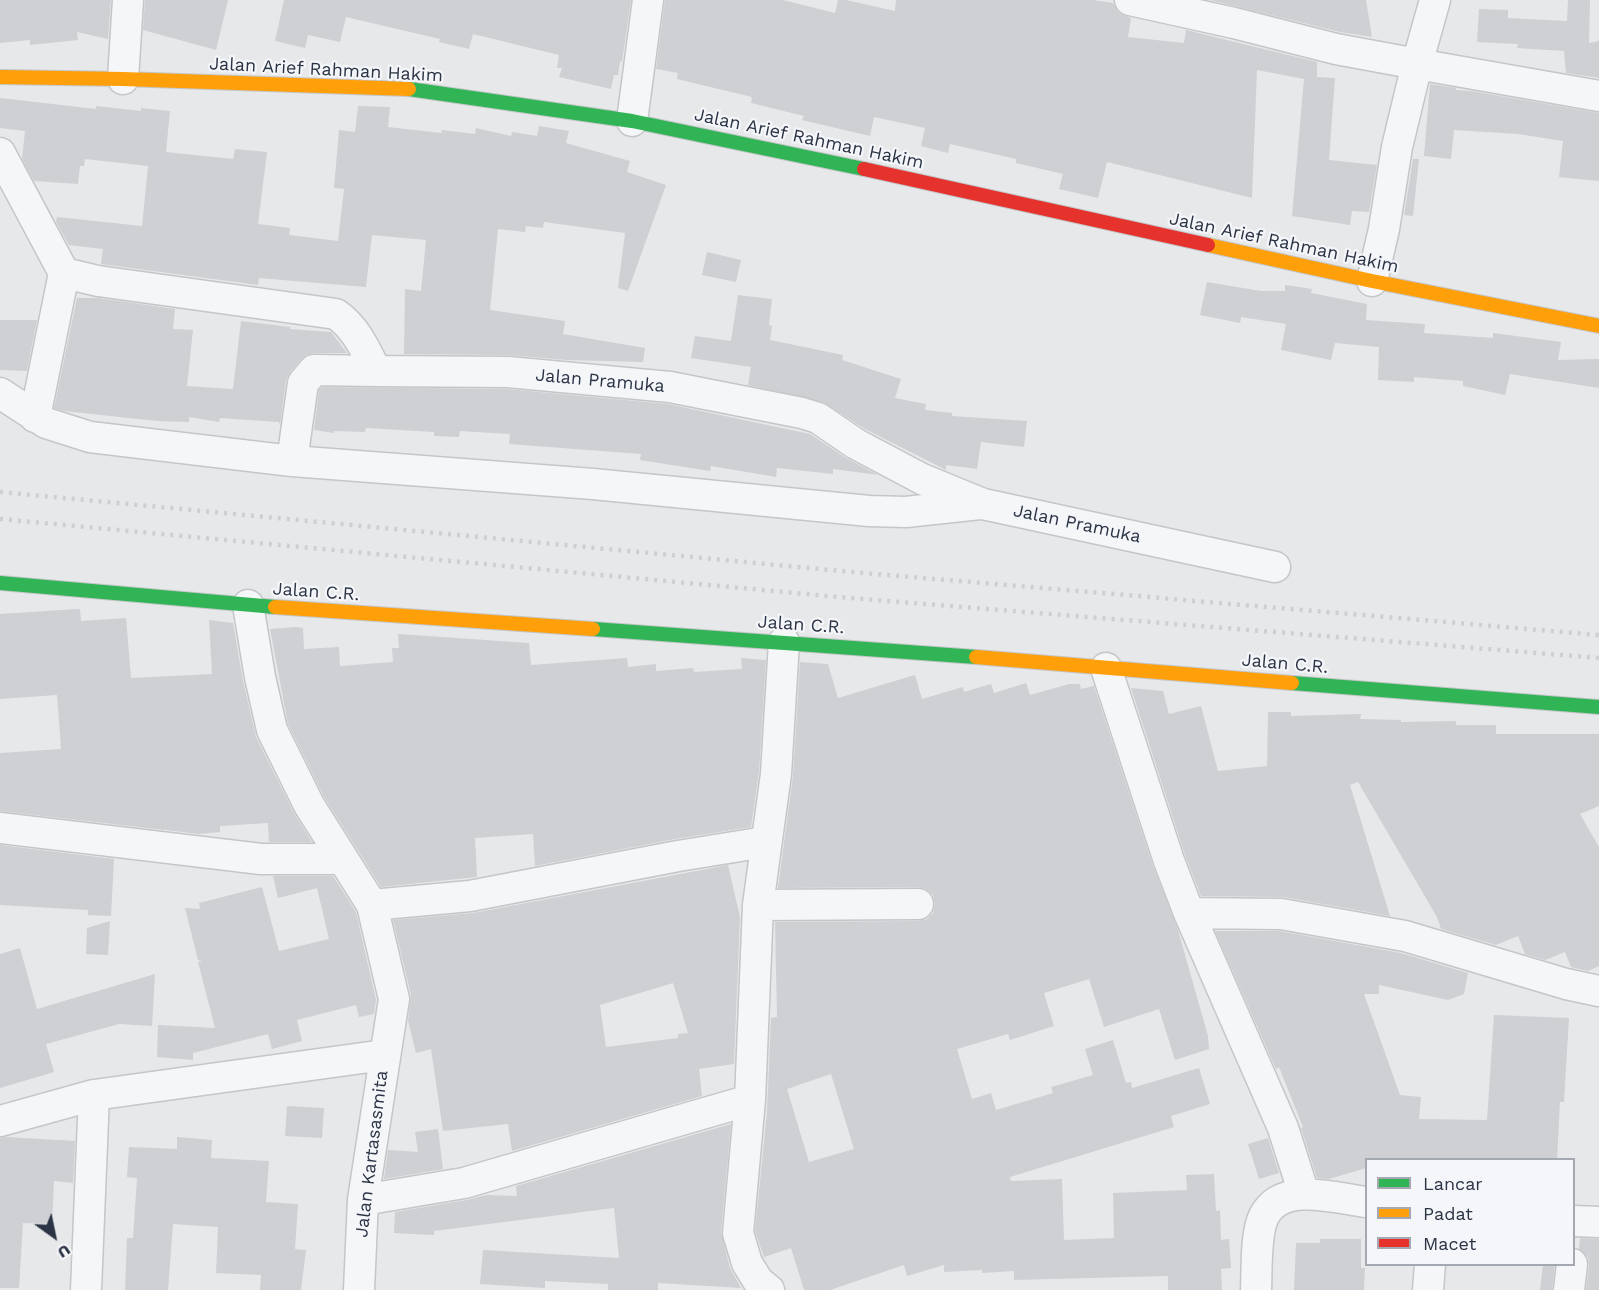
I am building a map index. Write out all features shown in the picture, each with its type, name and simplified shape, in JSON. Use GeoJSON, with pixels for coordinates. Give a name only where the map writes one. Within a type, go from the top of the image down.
{"type":"FeatureCollection","features":[{"type":"Feature","properties":{"kind":"main road","name":"Jalan Arief Rahman Hakim"},"geometry":{"type":"LineString","coordinates":[[0,77],[123,78],[413,89],[632,121],[787,152],[1372,281],[1599,326]]}},
{"type":"Feature","properties":{"kind":"main road","name":"Jalan C.R."},"geometry":{"type":"LineString","coordinates":[[0,583],[248,605],[784,642],[1599,707]]}},
{"type":"Feature","properties":{"kind":"street"},"geometry":{"type":"LineString","coordinates":[[123,78],[128,0]]}},
{"type":"Feature","properties":{"kind":"street"},"geometry":{"type":"LineString","coordinates":[[632,121],[648,0]]}},
{"type":"Feature","properties":{"kind":"street"},"geometry":{"type":"LineString","coordinates":[[1130,0],[1235,11],[1336,49],[1599,96]]}},
{"type":"Feature","properties":{"kind":"street"},"geometry":{"type":"LineString","coordinates":[[1372,281],[1384,229],[1397,147],[1435,0]]}},
{"type":"Feature","properties":{"kind":"street"},"geometry":{"type":"LineString","coordinates":[[0,153],[64,273],[35,417]]}},
{"type":"Feature","properties":{"kind":"street"},"geometry":{"type":"LineString","coordinates":[[64,273],[98,281],[336,314],[347,321],[357,334],[376,371]]}},
{"type":"Feature","properties":{"kind":"street","name":"Jalan Pramuka"},"geometry":{"type":"LineString","coordinates":[[292,461],[303,383],[314,370],[508,372],[670,387],[818,418],[856,444],[922,479],[983,504],[1275,567]]}},
{"type":"Feature","properties":{"kind":"street"},"geometry":{"type":"LineString","coordinates":[[0,393],[46,423],[90,438],[292,461],[592,484],[869,512],[906,512],[983,504]]}},
{"type":"Feature","properties":{"kind":"street","name":"Jalan Kartasasmita"},"geometry":{"type":"LineString","coordinates":[[248,605],[260,678],[272,730],[309,806],[372,905],[394,999],[363,1200],[359,1290]]}},
{"type":"Feature","properties":{"kind":"street"},"geometry":{"type":"LineString","coordinates":[[770,1290],[758,1281],[747,1263],[738,1233],[750,1100],[758,905],[776,774],[784,642]]}},
{"type":"Feature","properties":{"kind":"street"},"geometry":{"type":"LineString","coordinates":[[1106,668],[1166,852],[1189,913],[1282,1128],[1304,1194]]}},
{"type":"Feature","properties":{"kind":"street"},"geometry":{"type":"LineString","coordinates":[[0,828],[261,859],[343,859]]}},
{"type":"Feature","properties":{"kind":"street"},"geometry":{"type":"LineString","coordinates":[[372,905],[470,896],[678,856],[765,842]]}},
{"type":"Feature","properties":{"kind":"street"},"geometry":{"type":"LineString","coordinates":[[758,905],[918,904]]}},
{"type":"Feature","properties":{"kind":"street"},"geometry":{"type":"LineString","coordinates":[[1189,913],[1281,914],[1405,936],[1566,984],[1599,991]]}},
{"type":"Feature","properties":{"kind":"street"},"geometry":{"type":"LineString","coordinates":[[0,1120],[94,1095],[384,1055]]}},
{"type":"Feature","properties":{"kind":"street"},"geometry":{"type":"LineString","coordinates":[[86,1290],[94,1095]]}},
{"type":"Feature","properties":{"kind":"street"},"geometry":{"type":"LineString","coordinates":[[363,1200],[464,1183],[750,1100]]}},
{"type":"Feature","properties":{"kind":"street"},"geometry":{"type":"LineString","coordinates":[[1256,1290],[1263,1218],[1272,1205],[1283,1197],[1304,1194],[1365,1202]]}},
{"type":"Feature","properties":{"kind":"street"},"geometry":{"type":"LineString","coordinates":[[1428,1290],[1430,1266]]}},
{"type":"Feature","properties":{"kind":"street"},"geometry":{"type":"LineString","coordinates":[[1569,1290],[1572,1266]]}},
{"type":"Feature","properties":{"kind":"building"},"geometry":{"type":"Polygon","coordinates":[[[0,0],[111,0],[108,39],[77,32],[78,40],[30,45],[30,40],[0,43],[0,0]]]}},
{"type":"Feature","properties":{"kind":"building"},"geometry":{"type":"Polygon","coordinates":[[[145,0],[228,0],[216,50],[143,30],[145,0]]]}},
{"type":"Feature","properties":{"kind":"building"},"geometry":{"type":"Polygon","coordinates":[[[284,0],[631,0],[622,62],[620,61],[618,75],[614,75],[611,89],[559,77],[562,68],[557,68],[559,55],[473,34],[469,49],[439,42],[440,39],[346,17],[340,42],[308,35],[305,48],[275,41],[284,0]]]}},
{"type":"Feature","properties":{"kind":"building"},"geometry":{"type":"Polygon","coordinates":[[[665,0],[783,0],[835,13],[838,0],[895,11],[896,0],[1093,0],[1113,3],[1119,13],[1131,18],[1128,37],[1184,43],[1186,30],[1317,62],[1317,77],[1335,78],[1329,160],[1377,165],[1369,212],[1352,211],[1350,225],[1292,216],[1304,79],[1257,70],[1252,198],[1107,162],[1098,198],[1059,189],[1063,174],[1016,163],[1016,159],[950,144],[948,153],[921,146],[925,128],[874,117],[870,136],[802,120],[804,116],[751,103],[752,97],[677,79],[678,73],[656,69],[665,0]]]}},
{"type":"Feature","properties":{"kind":"building"},"geometry":{"type":"Polygon","coordinates":[[[1210,0],[1366,0],[1372,37],[1340,32],[1210,0]]]}},
{"type":"Feature","properties":{"kind":"building"},"geometry":{"type":"Polygon","coordinates":[[[1568,0],[1590,0],[1589,43],[1599,41],[1599,78],[1566,73],[1564,51],[1517,48],[1518,44],[1477,42],[1479,9],[1508,10],[1508,18],[1567,21],[1568,0]]]}},
{"type":"Feature","properties":{"kind":"building"},"geometry":{"type":"Polygon","coordinates":[[[1430,84],[1599,113],[1599,181],[1559,177],[1563,141],[1518,134],[1454,130],[1451,159],[1424,156],[1430,84]]]}},
{"type":"Feature","properties":{"kind":"building"},"geometry":{"type":"Polygon","coordinates":[[[0,98],[96,109],[96,106],[141,111],[141,108],[170,111],[166,152],[233,159],[235,149],[267,152],[258,224],[290,228],[289,235],[338,241],[344,189],[334,188],[339,130],[355,132],[358,106],[390,107],[388,127],[475,134],[476,128],[511,136],[512,132],[537,136],[539,126],[569,131],[566,143],[630,161],[627,172],[666,185],[628,291],[618,288],[625,233],[544,222],[543,228],[526,226],[525,232],[498,229],[490,310],[565,321],[563,334],[645,348],[643,362],[567,360],[508,355],[404,354],[405,289],[421,291],[426,240],[372,235],[366,287],[259,278],[258,285],[101,264],[103,249],[69,245],[56,222],[57,217],[142,226],[148,166],[85,159],[84,166],[80,166],[78,184],[34,181],[22,159],[25,131],[0,128],[0,98]]]}},
{"type":"Feature","properties":{"kind":"building"},"geometry":{"type":"Polygon","coordinates":[[[1413,159],[1419,159],[1413,216],[1404,215],[1413,159]]]}},
{"type":"Feature","properties":{"kind":"building"},"geometry":{"type":"Polygon","coordinates":[[[707,252],[741,260],[736,282],[702,275],[707,252]]]}},
{"type":"Feature","properties":{"kind":"building"},"geometry":{"type":"Polygon","coordinates":[[[1207,282],[1261,291],[1285,291],[1285,285],[1312,289],[1311,293],[1367,304],[1366,320],[1425,324],[1424,333],[1493,338],[1493,333],[1561,342],[1558,360],[1599,359],[1599,388],[1510,374],[1505,395],[1463,386],[1463,381],[1414,377],[1414,382],[1378,380],[1379,347],[1335,343],[1331,360],[1281,350],[1286,324],[1241,317],[1240,323],[1200,315],[1207,282]]]}},
{"type":"Feature","properties":{"kind":"building"},"geometry":{"type":"Polygon","coordinates":[[[738,295],[772,299],[770,340],[843,355],[842,360],[901,379],[895,398],[926,404],[925,410],[952,413],[952,416],[1027,421],[1024,447],[981,442],[977,469],[946,465],[946,470],[865,429],[823,402],[748,385],[751,367],[691,358],[695,336],[731,341],[738,295]]]}},
{"type":"Feature","properties":{"kind":"building"},"geometry":{"type":"Polygon","coordinates":[[[77,298],[98,298],[175,309],[173,329],[193,330],[187,386],[233,389],[241,321],[290,327],[290,329],[331,332],[347,353],[314,353],[301,359],[286,380],[280,425],[279,422],[220,418],[219,422],[189,417],[189,422],[157,421],[64,411],[54,408],[77,298]]]}},
{"type":"Feature","properties":{"kind":"building"},"geometry":{"type":"Polygon","coordinates":[[[0,320],[37,320],[27,371],[0,370],[0,320]]]}},
{"type":"Feature","properties":{"kind":"building"},"geometry":{"type":"Polygon","coordinates":[[[322,387],[507,389],[668,404],[810,434],[846,458],[878,475],[833,469],[833,474],[777,468],[776,477],[711,466],[710,471],[640,460],[641,454],[509,444],[510,434],[460,431],[459,437],[434,436],[434,432],[366,428],[365,432],[334,431],[334,433],[314,430],[319,390],[322,387]]]}},
{"type":"Feature","properties":{"kind":"building"},"geometry":{"type":"Polygon","coordinates":[[[80,609],[81,621],[126,618],[131,678],[212,674],[209,620],[233,623],[256,737],[294,813],[312,842],[269,842],[268,823],[220,826],[220,832],[199,834],[165,828],[165,830],[0,811],[0,753],[61,749],[57,695],[0,699],[0,614],[80,609]]]}},
{"type":"Feature","properties":{"kind":"building"},"geometry":{"type":"Polygon","coordinates":[[[303,628],[304,649],[339,647],[340,666],[393,662],[392,648],[399,648],[398,634],[529,643],[531,665],[627,658],[628,667],[656,664],[656,671],[693,668],[694,672],[742,669],[741,658],[766,660],[759,772],[751,827],[535,866],[533,834],[475,838],[477,877],[381,887],[324,797],[288,724],[270,629],[303,628]]]}},
{"type":"Feature","properties":{"kind":"building"},"geometry":{"type":"Polygon","coordinates":[[[800,662],[828,664],[838,698],[915,675],[922,699],[963,687],[964,692],[991,684],[994,693],[1026,683],[1030,695],[1069,684],[1080,684],[1081,689],[1094,686],[1153,866],[1178,930],[1208,1036],[1209,1049],[1175,1060],[1159,1009],[1104,1027],[1089,979],[1044,993],[1054,1026],[1010,1040],[1008,1034],[957,1049],[972,1099],[991,1093],[996,1110],[1053,1093],[1051,1087],[1093,1075],[1085,1049],[1113,1040],[1126,1083],[1131,1082],[1132,1088],[1199,1068],[1210,1104],[1171,1116],[1174,1127],[1010,1177],[1011,1181],[1062,1179],[1064,1240],[1114,1238],[1113,1193],[1187,1190],[1186,1175],[1214,1174],[1216,1211],[1220,1210],[1221,1240],[1229,1239],[1231,1268],[1221,1269],[1222,1290],[1168,1290],[1168,1276],[1014,1280],[1014,1271],[944,1272],[944,1265],[907,1276],[904,1265],[830,1290],[804,1290],[791,1248],[764,1257],[755,1231],[767,1112],[771,1018],[777,1017],[775,922],[918,921],[927,919],[933,913],[935,904],[933,895],[926,889],[918,887],[778,888],[793,776],[800,662]],[[831,1074],[787,1089],[809,1162],[854,1149],[831,1074]]]}},
{"type":"Feature","properties":{"kind":"building"},"geometry":{"type":"Polygon","coordinates":[[[1131,688],[1163,691],[1169,714],[1201,706],[1218,771],[1267,766],[1268,712],[1291,712],[1291,716],[1361,714],[1360,719],[1401,720],[1401,722],[1456,721],[1456,725],[1496,725],[1496,734],[1599,734],[1599,806],[1580,814],[1599,847],[1599,966],[1588,971],[1571,967],[1565,952],[1545,960],[1525,954],[1518,936],[1496,945],[1441,929],[1437,917],[1358,782],[1350,785],[1390,916],[1284,897],[1201,896],[1185,855],[1131,688]]]}},
{"type":"Feature","properties":{"kind":"building"},"geometry":{"type":"Polygon","coordinates":[[[0,845],[114,859],[111,916],[88,915],[88,910],[0,905],[0,845]]]}},
{"type":"Feature","properties":{"kind":"building"},"geometry":{"type":"Polygon","coordinates":[[[728,865],[740,917],[734,1064],[699,1069],[702,1096],[512,1151],[508,1124],[443,1131],[431,1049],[416,1053],[408,1021],[411,995],[393,920],[473,913],[728,865]],[[673,983],[600,1005],[606,1047],[678,1038],[678,1034],[688,1033],[673,983]]]}},
{"type":"Feature","properties":{"kind":"building"},"geometry":{"type":"Polygon","coordinates":[[[273,876],[333,876],[356,912],[376,1000],[374,1014],[359,1017],[356,1005],[297,1020],[302,1041],[272,1049],[268,1034],[193,1053],[193,1060],[157,1057],[158,1025],[215,1028],[198,962],[202,961],[198,960],[185,908],[200,909],[199,903],[262,887],[279,951],[329,939],[317,888],[278,898],[273,876]]]}},
{"type":"Feature","properties":{"kind":"building"},"geometry":{"type":"Polygon","coordinates":[[[110,921],[108,955],[86,954],[87,928],[110,921]]]}},
{"type":"Feature","properties":{"kind":"building"},"geometry":{"type":"Polygon","coordinates":[[[1215,931],[1279,931],[1401,953],[1468,973],[1464,994],[1448,1000],[1379,985],[1379,994],[1364,994],[1400,1095],[1421,1097],[1419,1119],[1487,1120],[1494,1015],[1569,1018],[1564,1102],[1560,1102],[1557,1158],[1365,1158],[1365,1168],[1329,1179],[1317,1178],[1301,1128],[1303,1127],[1279,1067],[1276,1069],[1215,931]]]}},
{"type":"Feature","properties":{"kind":"building"},"geometry":{"type":"Polygon","coordinates":[[[20,948],[37,1009],[155,974],[152,1026],[119,1024],[46,1044],[54,1072],[0,1088],[0,954],[20,948]]]}},
{"type":"Feature","properties":{"kind":"building"},"geometry":{"type":"Polygon","coordinates":[[[287,1106],[324,1108],[322,1138],[285,1136],[287,1106]]]}},
{"type":"Feature","properties":{"kind":"building"},"geometry":{"type":"Polygon","coordinates":[[[731,1124],[721,1232],[730,1268],[741,1288],[658,1283],[658,1290],[608,1290],[608,1284],[545,1281],[545,1288],[480,1284],[483,1250],[619,1258],[614,1208],[434,1231],[434,1235],[394,1233],[395,1212],[486,1195],[517,1196],[516,1186],[731,1124]]]}},
{"type":"Feature","properties":{"kind":"building"},"geometry":{"type":"Polygon","coordinates":[[[438,1129],[443,1169],[384,1179],[388,1150],[418,1152],[415,1132],[438,1129]]]}},
{"type":"Feature","properties":{"kind":"building"},"geometry":{"type":"Polygon","coordinates":[[[177,1137],[212,1140],[211,1158],[269,1161],[266,1202],[298,1204],[295,1249],[306,1250],[301,1290],[260,1290],[261,1275],[216,1273],[218,1227],[173,1224],[168,1290],[125,1290],[127,1238],[133,1238],[137,1178],[127,1177],[129,1147],[177,1149],[177,1137]]]}},
{"type":"Feature","properties":{"kind":"building"},"geometry":{"type":"Polygon","coordinates":[[[0,1138],[75,1141],[73,1183],[54,1181],[52,1224],[23,1223],[19,1288],[0,1288],[0,1138]]]}},
{"type":"Feature","properties":{"kind":"building"},"geometry":{"type":"Polygon","coordinates":[[[1268,1138],[1279,1173],[1259,1179],[1248,1144],[1268,1138]]]}},
{"type":"Feature","properties":{"kind":"building"},"geometry":{"type":"Polygon","coordinates":[[[1580,1238],[1599,1239],[1599,1290],[1586,1290],[1589,1265],[1588,1257],[1579,1249],[1580,1238]]]}},
{"type":"Feature","properties":{"kind":"building"},"geometry":{"type":"Polygon","coordinates":[[[1320,1239],[1361,1239],[1361,1268],[1365,1268],[1364,1290],[1294,1290],[1296,1243],[1320,1243],[1320,1239]]]}},
{"type":"Feature","properties":{"kind":"building"},"geometry":{"type":"Polygon","coordinates":[[[1543,1266],[1555,1266],[1552,1290],[1540,1290],[1543,1266]]]}},
{"type":"Feature","properties":{"kind":"railway"},"geometry":{"type":"LineString","coordinates":[[0,492],[841,571],[1599,635]]}},
{"type":"Feature","properties":{"kind":"railway"},"geometry":{"type":"LineString","coordinates":[[0,519],[838,597],[1599,658]]}},
{"type":"Feature","properties":{"kind":"traffic: fast"},"geometry":{"type":"LineString","coordinates":[[409,89],[632,121],[864,169]]}},
{"type":"Feature","properties":{"kind":"traffic: fast"},"geometry":{"type":"LineString","coordinates":[[0,583],[275,607]]}},
{"type":"Feature","properties":{"kind":"traffic: fast"},"geometry":{"type":"LineString","coordinates":[[593,629],[976,657]]}},
{"type":"Feature","properties":{"kind":"traffic: fast"},"geometry":{"type":"LineString","coordinates":[[1292,683],[1599,707]]}},
{"type":"Feature","properties":{"kind":"traffic: slow"},"geometry":{"type":"LineString","coordinates":[[0,77],[409,89]]}},
{"type":"Feature","properties":{"kind":"traffic: slow"},"geometry":{"type":"LineString","coordinates":[[1208,245],[1372,281],[1599,326]]}},
{"type":"Feature","properties":{"kind":"traffic: slow"},"geometry":{"type":"LineString","coordinates":[[275,607],[593,629]]}},
{"type":"Feature","properties":{"kind":"traffic: slow"},"geometry":{"type":"LineString","coordinates":[[976,657],[1292,683]]}},
{"type":"Feature","properties":{"kind":"traffic: jam"},"geometry":{"type":"LineString","coordinates":[[864,169],[1208,245]]}}]}
